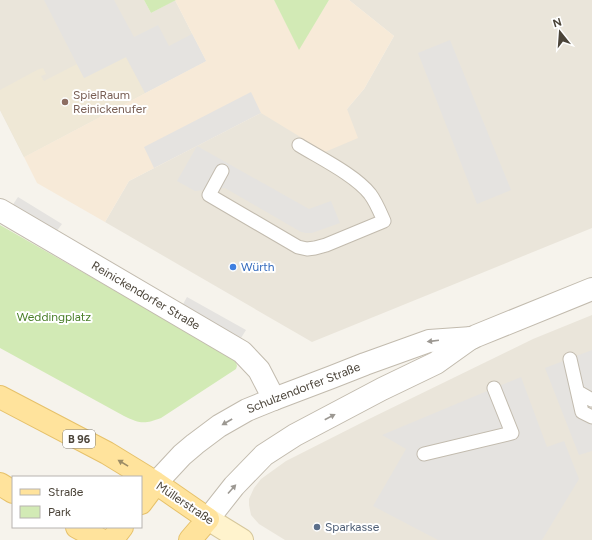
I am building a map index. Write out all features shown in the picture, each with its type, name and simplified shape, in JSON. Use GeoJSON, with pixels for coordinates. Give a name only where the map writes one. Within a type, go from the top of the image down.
{"type":"FeatureCollection","features":[{"type":"Feature","properties":{"kind":"main road","name":"Müllerstraße"},"geometry":{"type":"LineString","coordinates":[[0,397],[106,453],[156,483],[208,519],[242,540]]}},
{"type":"Feature","properties":{"kind":"main road"},"geometry":{"type":"LineString","coordinates":[[142,502],[156,483]]}},
{"type":"Feature","properties":{"kind":"main road"},"geometry":{"type":"LineString","coordinates":[[0,484],[12,491]]}},
{"type":"Feature","properties":{"kind":"main road"},"geometry":{"type":"LineString","coordinates":[[190,540],[208,519]]}},
{"type":"Feature","properties":{"kind":"main road"},"geometry":{"type":"LineString","coordinates":[[79,528],[101,540]]}},
{"type":"Feature","properties":{"kind":"main road"},"geometry":{"type":"LineString","coordinates":[[112,540],[121,528]]}},
{"type":"Feature","properties":{"kind":"street","name":"Reinickendorfer Straße"},"geometry":{"type":"LineString","coordinates":[[0,210],[242,352],[259,370],[274,399]]}},
{"type":"Feature","properties":{"kind":"street","name":"Schulzendorfer Straße"},"geometry":{"type":"LineString","coordinates":[[208,519],[234,486],[264,455],[295,435],[382,389],[436,363],[472,338],[592,289]]}},
{"type":"Feature","properties":{"kind":"street","name":"Schulzendorfer Straße"},"geometry":{"type":"LineString","coordinates":[[156,483],[182,455],[195,444],[220,426],[247,410],[429,341],[472,338]]}},
{"type":"Feature","properties":{"kind":"lane"},"geometry":{"type":"LineString","coordinates":[[222,171],[209,194],[298,247],[307,249],[326,245],[384,221],[370,194],[359,182],[299,145]]}},
{"type":"Feature","properties":{"kind":"lane"},"geometry":{"type":"LineString","coordinates":[[570,359],[582,412],[592,417]]}},
{"type":"Feature","properties":{"kind":"lane"},"geometry":{"type":"LineString","coordinates":[[424,454],[512,433],[494,388]]}},
{"type":"Feature","properties":{"kind":"lane"},"geometry":{"type":"LineString","coordinates":[[578,392],[592,400]]}},
{"type":"Feature","properties":{"kind":"shaded area"},"geometry":{"type":"Polygon","coordinates":[[[0,0],[144,0],[151,13],[175,0],[206,61],[24,157],[0,110],[0,0]]]}},
{"type":"Feature","properties":{"kind":"shaded area"},"geometry":{"type":"Polygon","coordinates":[[[44,0],[114,0],[134,37],[158,25],[169,46],[192,34],[206,61],[145,93],[126,57],[84,78],[44,0]]]}},
{"type":"Feature","properties":{"kind":"shaded area"},"geometry":{"type":"Polygon","coordinates":[[[175,0],[274,0],[299,49],[329,0],[349,0],[394,36],[364,89],[347,109],[358,138],[325,152],[261,113],[129,181],[105,222],[37,183],[24,157],[206,61],[175,0]]]}},
{"type":"Feature","properties":{"kind":"shaded area"},"geometry":{"type":"Polygon","coordinates":[[[349,0],[592,0],[592,228],[312,342],[105,222],[129,181],[261,113],[347,109],[364,89],[394,36],[349,0]]]}},
{"type":"Feature","properties":{"kind":"shaded area"},"geometry":{"type":"Polygon","coordinates":[[[450,40],[511,190],[477,204],[418,53],[450,40]]]}},
{"type":"Feature","properties":{"kind":"shaded area","name":"SpielRaum Reinickenufer"},"geometry":{"type":"Polygon","coordinates":[[[126,57],[145,93],[24,157],[0,110],[0,90],[43,68],[46,74],[41,76],[44,81],[77,64],[84,78],[126,57]]]}},
{"type":"Feature","properties":{"kind":"shaded area"},"geometry":{"type":"Polygon","coordinates":[[[251,92],[261,113],[154,168],[144,147],[251,92]]]}},
{"type":"Feature","properties":{"kind":"shaded area"},"geometry":{"type":"Polygon","coordinates":[[[197,146],[309,209],[331,201],[340,223],[312,233],[301,232],[225,188],[195,191],[177,181],[197,146]]]}},
{"type":"Feature","properties":{"kind":"shaded area"},"geometry":{"type":"Polygon","coordinates":[[[18,197],[62,224],[56,232],[12,206],[18,197]]]}},
{"type":"Feature","properties":{"kind":"shaded area"},"geometry":{"type":"Polygon","coordinates":[[[187,297],[246,330],[241,338],[182,306],[187,297]]]}},
{"type":"Feature","properties":{"kind":"shaded area"},"geometry":{"type":"Polygon","coordinates":[[[592,315],[592,540],[285,540],[259,524],[251,515],[249,499],[254,488],[261,479],[286,461],[533,339],[592,315]]]}},
{"type":"Feature","properties":{"kind":"shaded area"},"geometry":{"type":"Polygon","coordinates":[[[592,350],[592,400],[589,406],[592,408],[592,451],[579,455],[545,368],[592,350]]]}},
{"type":"Feature","properties":{"kind":"shaded area"},"geometry":{"type":"Polygon","coordinates":[[[521,377],[547,447],[564,441],[579,479],[542,540],[438,540],[373,506],[406,449],[382,435],[521,377]]]}},
{"type":"Feature","properties":{"kind":"green space"},"geometry":{"type":"Polygon","coordinates":[[[144,0],[176,0],[151,13],[144,0]]]}},
{"type":"Feature","properties":{"kind":"green space"},"geometry":{"type":"Polygon","coordinates":[[[274,0],[329,0],[299,50],[274,0]]]}},
{"type":"Feature","properties":{"kind":"green space","name":"Weddingplatz"},"geometry":{"type":"Polygon","coordinates":[[[0,225],[235,359],[237,366],[236,369],[161,418],[146,422],[139,422],[124,416],[0,348],[0,225]]]}},
{"type":"Feature","properties":{"kind":"place","name":"SpielRaum Reinickenufer"},"geometry":{"type":"Point","coordinates":[65,102]}},
{"type":"Feature","properties":{"kind":"place","name":"Würth"},"geometry":{"type":"Point","coordinates":[233,267]}},
{"type":"Feature","properties":{"kind":"place","name":"Sparkasse"},"geometry":{"type":"Point","coordinates":[317,527]}}]}
